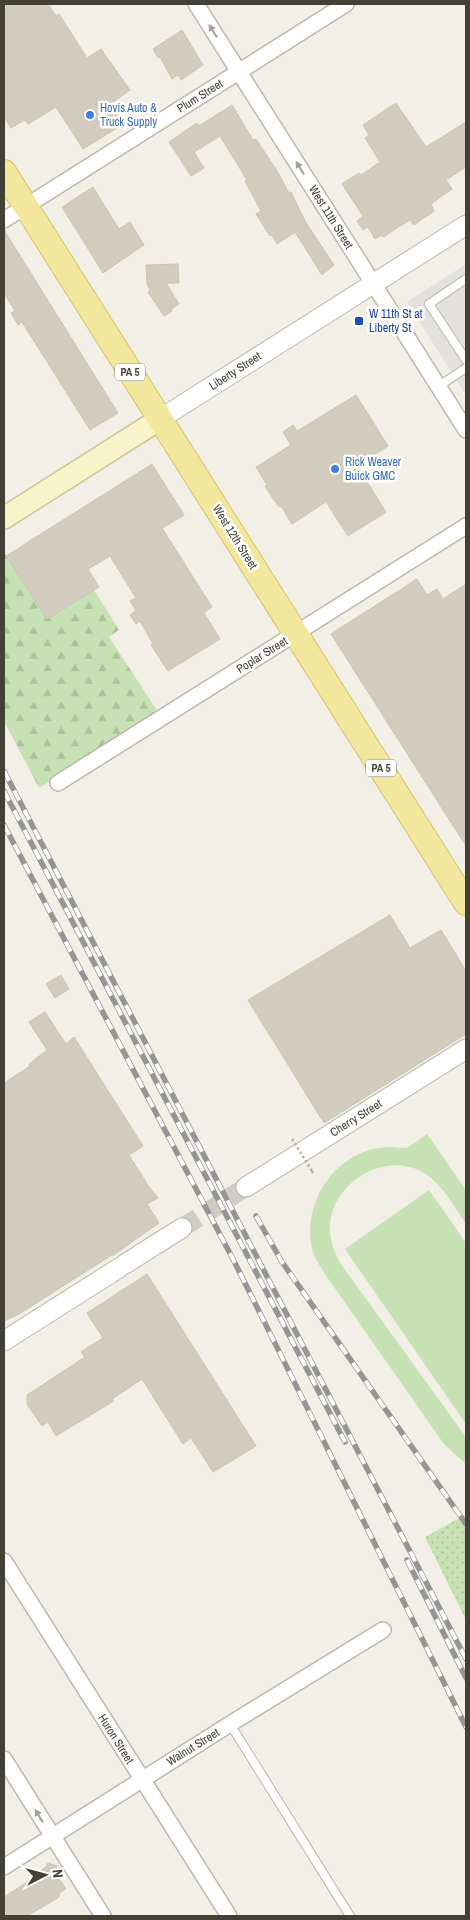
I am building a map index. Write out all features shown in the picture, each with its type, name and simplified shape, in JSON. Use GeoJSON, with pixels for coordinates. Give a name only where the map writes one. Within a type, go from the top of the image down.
{"type":"FeatureCollection","features":[{"type":"Feature","properties":{"kind":"main road","name":"West 12th Street"},"geometry":{"type":"LineString","coordinates":[[4,172],[466,903]]}},
{"type":"Feature","properties":{"kind":"main road","name":"Liberty Street"},"geometry":{"type":"LineString","coordinates":[[4,518],[160,419]]}},
{"type":"Feature","properties":{"kind":"street","name":"West 11th Street"},"geometry":{"type":"LineString","coordinates":[[196,4],[466,430]]}},
{"type":"Feature","properties":{"kind":"street","name":"Plum Street"},"geometry":{"type":"LineString","coordinates":[[4,220],[346,4]]}},
{"type":"Feature","properties":{"kind":"street","name":"Liberty Street"},"geometry":{"type":"LineString","coordinates":[[160,419],[466,225]]}},
{"type":"Feature","properties":{"kind":"street","name":"Poplar Street"},"geometry":{"type":"LineString","coordinates":[[58,782],[466,526]]}},
{"type":"Feature","properties":{"kind":"street","name":"Cherry Street"},"geometry":{"type":"LineString","coordinates":[[246,1187],[466,1049]]}},
{"type":"Feature","properties":{"kind":"street"},"geometry":{"type":"LineString","coordinates":[[4,1341],[182,1228]]}},
{"type":"Feature","properties":{"kind":"street","name":"Huron Street"},"geometry":{"type":"LineString","coordinates":[[4,1561],[229,1916]]}},
{"type":"Feature","properties":{"kind":"street","name":"Walnut Street"},"geometry":{"type":"LineString","coordinates":[[4,1867],[383,1630]]}},
{"type":"Feature","properties":{"kind":"street"},"geometry":{"type":"LineString","coordinates":[[4,1759],[103,1916]]}},
{"type":"Feature","properties":{"kind":"lane"},"geometry":{"type":"LineString","coordinates":[[466,279],[429,304],[466,360]]}},
{"type":"Feature","properties":{"kind":"lane"},"geometry":{"type":"LineString","coordinates":[[439,386],[466,368]]}},
{"type":"Feature","properties":{"kind":"lane"},"geometry":{"type":"LineString","coordinates":[[230,1724],[350,1916]]}},
{"type":"Feature","properties":{"kind":"path"},"geometry":{"type":"LineString","coordinates":[[292,1140],[314,1174]]}},
{"type":"Feature","properties":{"kind":"green space"},"geometry":{"type":"Polygon","coordinates":[[[4,552],[47,619],[94,590],[119,630],[109,637],[160,715],[39,788],[4,721],[4,552]]]}},
{"type":"Feature","properties":{"kind":"green space"},"geometry":{"type":"Polygon","coordinates":[[[427,1134],[466,1190],[466,1224],[446,1194],[427,1174],[404,1166],[388,1166],[373,1170],[359,1177],[347,1187],[337,1200],[332,1214],[330,1234],[340,1263],[466,1437],[466,1464],[444,1444],[325,1274],[314,1255],[311,1243],[310,1229],[315,1203],[328,1179],[337,1169],[363,1152],[384,1147],[406,1148],[427,1134]]]}},
{"type":"Feature","properties":{"kind":"green space"},"geometry":{"type":"Polygon","coordinates":[[[429,1190],[466,1243],[466,1424],[345,1249],[429,1190]]]}},
{"type":"Feature","properties":{"kind":"green space"},"geometry":{"type":"Polygon","coordinates":[[[459,1518],[466,1529],[466,1620],[425,1537],[459,1518]]]}},
{"type":"Feature","properties":{"kind":"shaded area"},"geometry":{"type":"Polygon","coordinates":[[[466,264],[466,395],[407,302],[466,264]]]}},
{"type":"Feature","properties":{"kind":"building"},"geometry":{"type":"Polygon","coordinates":[[[4,4],[48,4],[56,16],[59,14],[87,58],[101,49],[130,90],[112,103],[125,123],[83,149],[56,107],[28,124],[25,120],[11,128],[4,117],[4,4]]]}},
{"type":"Feature","properties":{"kind":"building"},"geometry":{"type":"Polygon","coordinates":[[[182,30],[203,65],[181,80],[178,75],[172,79],[160,57],[158,58],[153,49],[182,30]]]}},
{"type":"Feature","properties":{"kind":"building"},"geometry":{"type":"Polygon","coordinates":[[[396,103],[426,147],[466,122],[466,167],[446,180],[452,189],[431,204],[434,211],[414,225],[410,220],[383,237],[382,235],[375,239],[368,227],[363,230],[357,221],[363,216],[342,184],[359,173],[361,175],[380,162],[365,138],[369,135],[363,125],[396,103]]]}},
{"type":"Feature","properties":{"kind":"building"},"geometry":{"type":"Polygon","coordinates":[[[232,105],[253,140],[256,139],[289,193],[291,192],[305,221],[334,265],[322,275],[295,232],[277,244],[272,235],[270,236],[256,214],[261,211],[245,181],[247,180],[220,136],[194,152],[204,168],[191,176],[169,142],[197,123],[199,126],[232,105]]]}},
{"type":"Feature","properties":{"kind":"building"},"geometry":{"type":"Polygon","coordinates":[[[93,187],[119,229],[130,222],[144,245],[103,273],[62,207],[93,187]]]}},
{"type":"Feature","properties":{"kind":"building"},"geometry":{"type":"Polygon","coordinates":[[[4,230],[118,413],[90,430],[22,322],[18,325],[11,313],[15,311],[4,293],[4,230]]]}},
{"type":"Feature","properties":{"kind":"building"},"geometry":{"type":"Polygon","coordinates":[[[178,264],[179,283],[166,283],[179,304],[164,316],[148,292],[150,290],[147,284],[146,265],[178,264]]]}},
{"type":"Feature","properties":{"kind":"building"},"geometry":{"type":"Polygon","coordinates":[[[356,395],[388,446],[357,466],[386,512],[348,536],[326,502],[292,524],[265,486],[267,485],[256,467],[291,445],[283,432],[293,425],[297,431],[356,395]]]}},
{"type":"Feature","properties":{"kind":"building"},"geometry":{"type":"Polygon","coordinates":[[[152,464],[184,515],[162,528],[212,607],[204,613],[220,639],[168,671],[151,645],[153,644],[140,621],[136,624],[130,615],[136,610],[130,601],[136,598],[110,556],[88,569],[99,587],[47,619],[6,556],[152,464]]]}},
{"type":"Feature","properties":{"kind":"building"},"geometry":{"type":"Polygon","coordinates":[[[417,579],[427,595],[437,589],[443,599],[466,584],[466,846],[331,634],[417,579]]]}},
{"type":"Feature","properties":{"kind":"building"},"geometry":{"type":"Polygon","coordinates":[[[390,915],[410,948],[441,930],[466,971],[466,1034],[324,1123],[248,1000],[390,915]]]}},
{"type":"Feature","properties":{"kind":"building"},"geometry":{"type":"Polygon","coordinates":[[[61,975],[69,989],[55,998],[46,984],[61,975]]]}},
{"type":"Feature","properties":{"kind":"building"},"geometry":{"type":"Polygon","coordinates":[[[45,1012],[66,1044],[74,1037],[143,1146],[129,1155],[158,1198],[147,1204],[159,1223],[112,1256],[19,1314],[4,1321],[4,1083],[30,1066],[29,1064],[47,1050],[29,1022],[45,1012]]]}},
{"type":"Feature","properties":{"kind":"building"},"geometry":{"type":"Polygon","coordinates":[[[147,1274],[256,1446],[213,1472],[191,1438],[183,1444],[142,1379],[112,1399],[114,1401],[56,1436],[48,1422],[42,1426],[27,1404],[27,1395],[85,1357],[81,1352],[103,1338],[87,1313],[147,1274]]]}},
{"type":"Feature","properties":{"kind":"building"},"geometry":{"type":"Polygon","coordinates":[[[48,1863],[57,1866],[55,1872],[66,1889],[59,1893],[59,1897],[27,1916],[4,1916],[4,1897],[35,1877],[34,1875],[45,1868],[48,1863]]]}},
{"type":"Feature","properties":{"kind":"tunnel"},"geometry":{"type":"LineString","coordinates":[[182,1228],[246,1187]]}},
{"type":"Feature","properties":{"kind":"railway"},"geometry":{"type":"LineString","coordinates":[[4,771],[466,1659]]}},
{"type":"Feature","properties":{"kind":"railway"},"geometry":{"type":"LineString","coordinates":[[4,791],[345,1442]]}},
{"type":"Feature","properties":{"kind":"railway"},"geometry":{"type":"LineString","coordinates":[[4,825],[233,1259],[466,1727]]}},
{"type":"Feature","properties":{"kind":"railway"},"geometry":{"type":"LineString","coordinates":[[256,1216],[282,1262],[466,1524]]}},
{"type":"Feature","properties":{"kind":"railway"},"geometry":{"type":"LineString","coordinates":[[407,1560],[466,1678]]}},
{"type":"Feature","properties":{"kind":"place","name":"Hovis Auto & Truck Supply"},"geometry":{"type":"Point","coordinates":[90,115]}},
{"type":"Feature","properties":{"kind":"place","name":"W 11th St at Liberty St"},"geometry":{"type":"Point","coordinates":[359,321]}},
{"type":"Feature","properties":{"kind":"place","name":"Rick Weaver Buick GMC"},"geometry":{"type":"Point","coordinates":[335,469]}}]}
